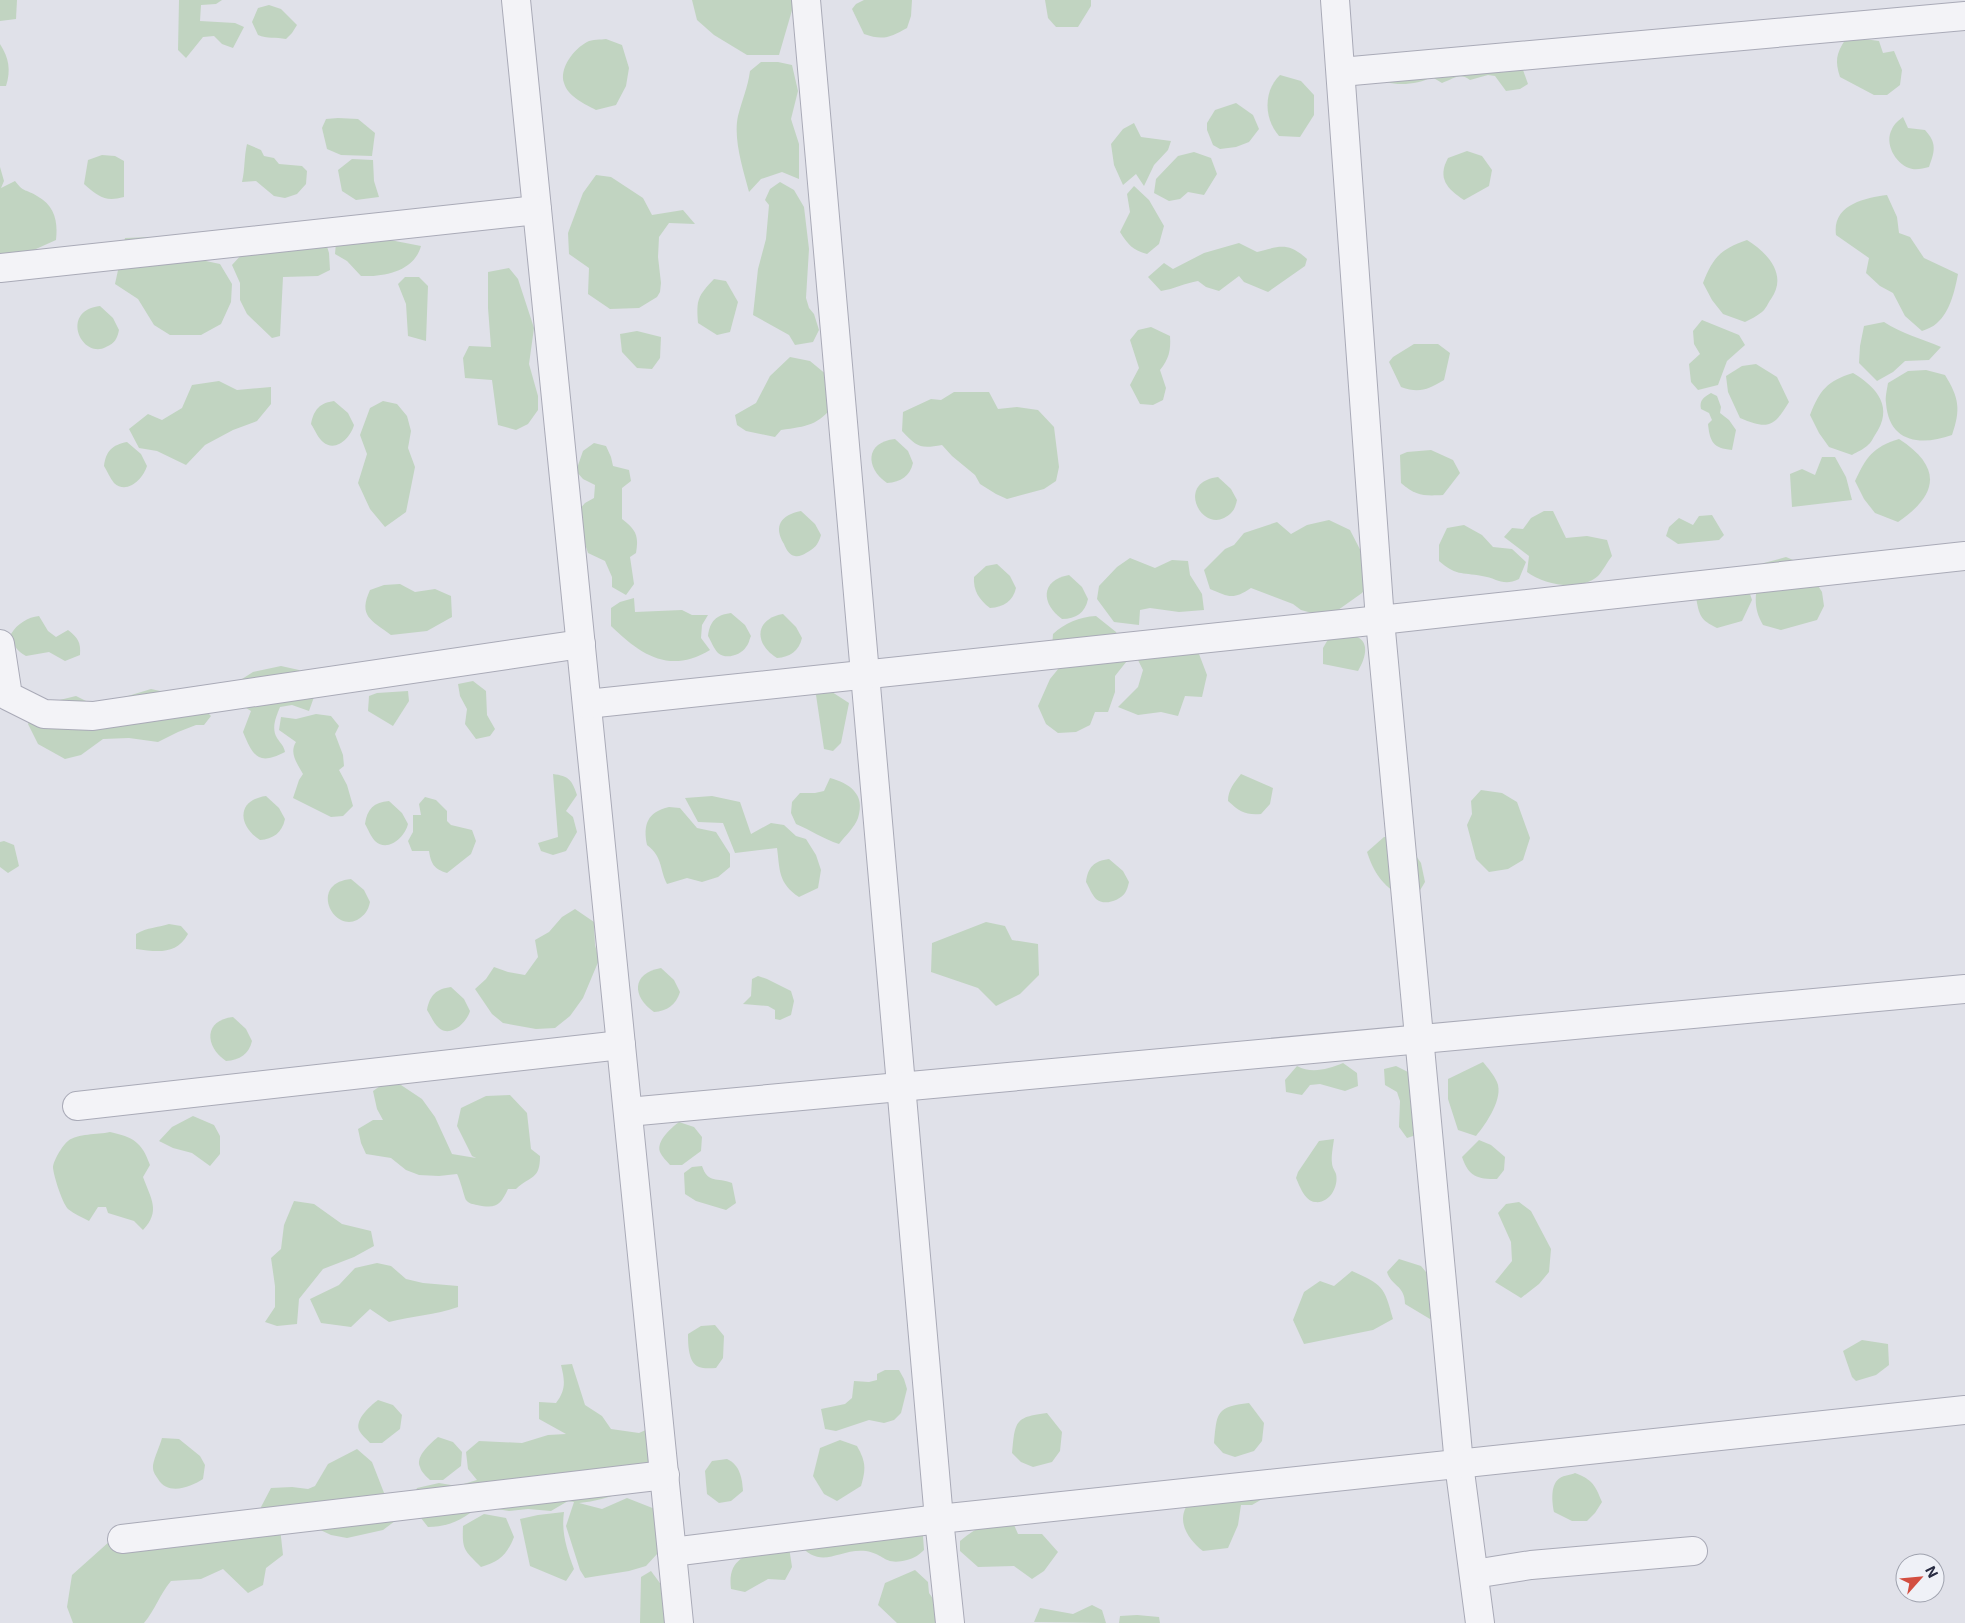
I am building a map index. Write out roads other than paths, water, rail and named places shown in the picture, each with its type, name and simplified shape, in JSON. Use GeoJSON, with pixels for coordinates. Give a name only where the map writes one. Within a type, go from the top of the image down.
{"type":"FeatureCollection","features":[{"type":"Feature","properties":{"kind":"street"},"geometry":{"type":"LineString","coordinates":[[516,0],[679,1623]]}},
{"type":"Feature","properties":{"kind":"street"},"geometry":{"type":"LineString","coordinates":[[806,0],[939,1519],[950,1623]]}},
{"type":"Feature","properties":{"kind":"street"},"geometry":{"type":"LineString","coordinates":[[1335,0],[1380,620],[1459,1464],[1480,1623]]}},
{"type":"Feature","properties":{"kind":"street"},"geometry":{"type":"LineString","coordinates":[[1341,72],[1965,16]]}},
{"type":"Feature","properties":{"kind":"street"},"geometry":{"type":"LineString","coordinates":[[0,268],[537,210]]}},
{"type":"Feature","properties":{"kind":"street"},"geometry":{"type":"LineString","coordinates":[[587,704],[1965,556]]}},
{"type":"Feature","properties":{"kind":"street"},"geometry":{"type":"LineString","coordinates":[[0,644],[8,696],[44,714],[93,716],[581,644]]}},
{"type":"Feature","properties":{"kind":"street"},"geometry":{"type":"LineString","coordinates":[[628,1112],[1965,989]]}},
{"type":"Feature","properties":{"kind":"street"},"geometry":{"type":"LineString","coordinates":[[77,1106],[621,1045]]}},
{"type":"Feature","properties":{"kind":"street"},"geometry":{"type":"LineString","coordinates":[[672,1552],[939,1519],[1965,1410]]}},
{"type":"Feature","properties":{"kind":"street"},"geometry":{"type":"LineString","coordinates":[[122,1539],[665,1475]]}},
{"type":"Feature","properties":{"kind":"street"},"geometry":{"type":"LineString","coordinates":[[1474,1574],[1531,1565],[1693,1551]]}}]}
